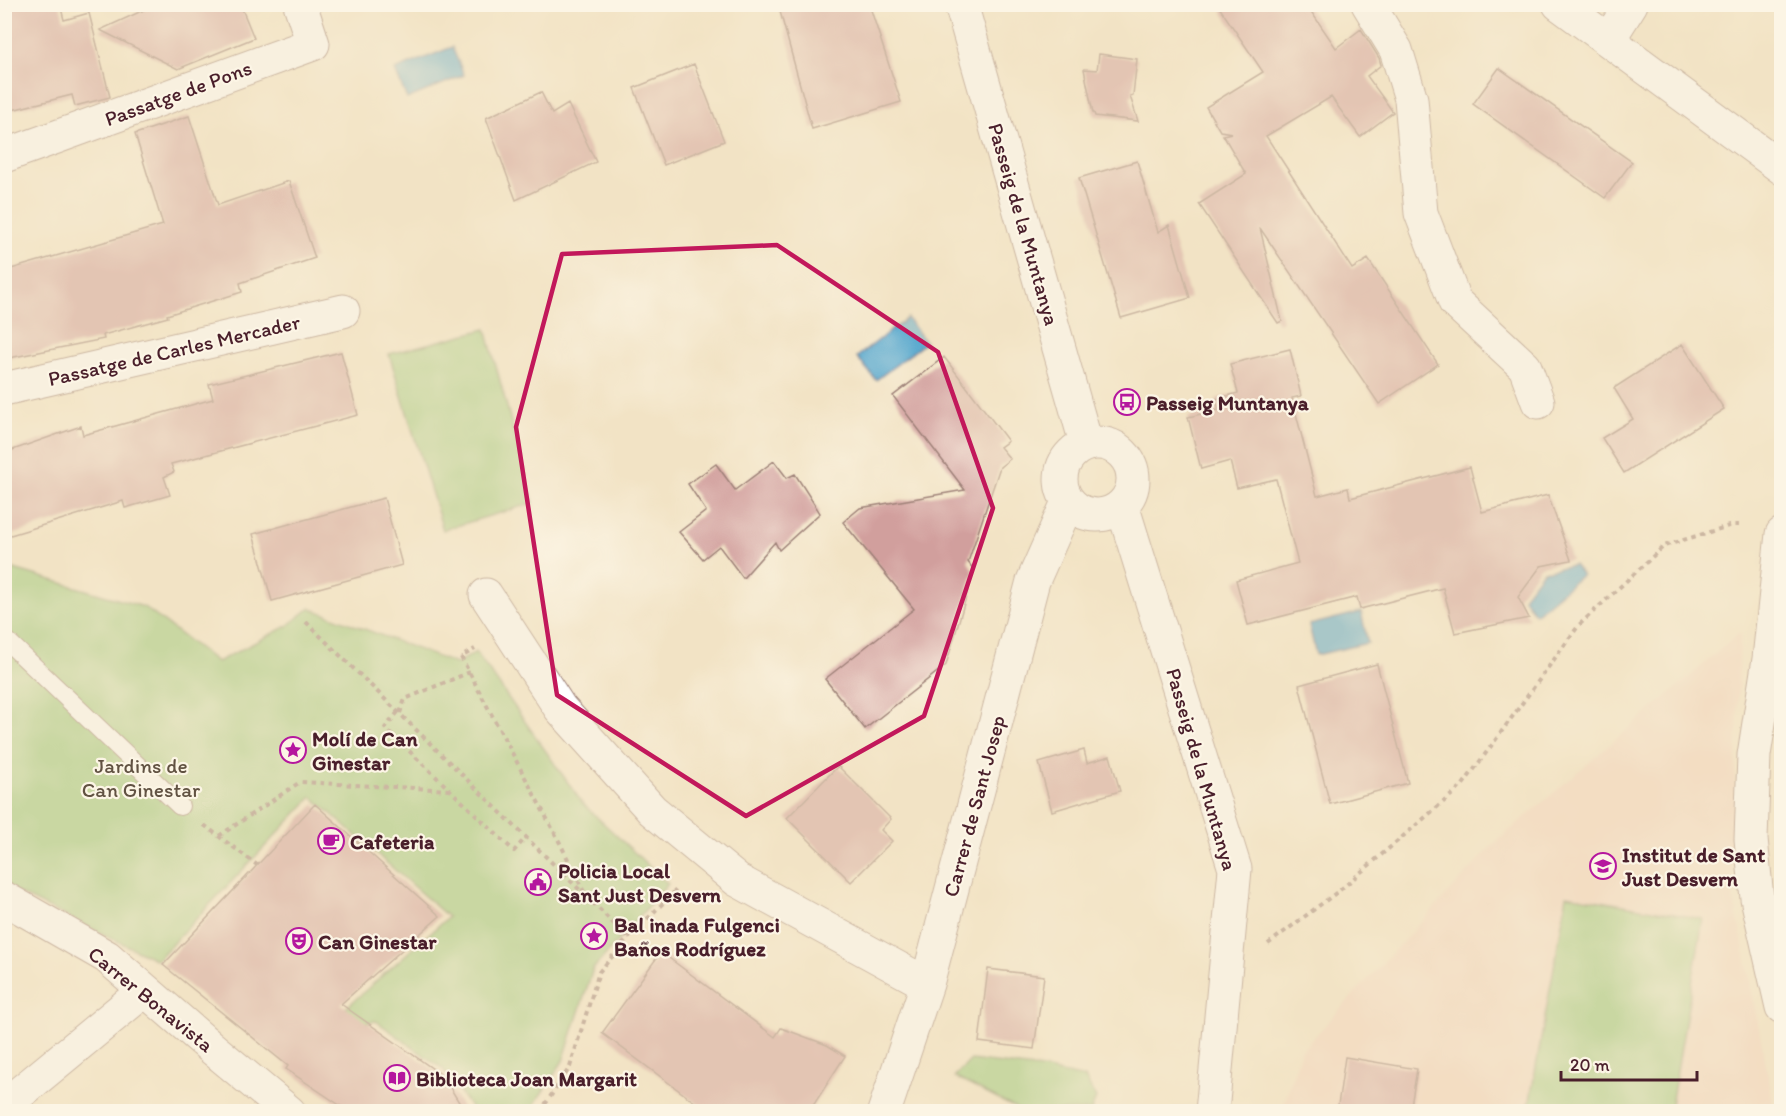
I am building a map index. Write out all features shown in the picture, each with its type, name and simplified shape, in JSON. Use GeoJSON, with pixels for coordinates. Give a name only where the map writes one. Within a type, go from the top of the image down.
{"type":"FeatureCollection","features":[{"type":"Feature","properties":{"kind":"street","name":"Passatge de Pons"},"geometry":{"type":"LineString","coordinates":[[4,156],[313,44],[300,4]]}},
{"type":"Feature","properties":{"kind":"street","name":"Passeig de la Muntanya"},"geometry":{"type":"LineString","coordinates":[[961,4],[1086,443]]}},
{"type":"Feature","properties":{"kind":"street"},"geometry":{"type":"LineString","coordinates":[[1368,4],[1396,50],[1411,99],[1421,213],[1455,302],[1525,367],[1538,402]]}},
{"type":"Feature","properties":{"kind":"street"},"geometry":{"type":"LineString","coordinates":[[1559,4],[1782,168]]}},
{"type":"Feature","properties":{"kind":"street"},"geometry":{"type":"LineString","coordinates":[[1609,39],[1632,4]]}},
{"type":"Feature","properties":{"kind":"street","name":"Passatge de Carles Mercader"},"geometry":{"type":"LineString","coordinates":[[4,389],[342,311]]}},
{"type":"Feature","properties":{"kind":"street"},"geometry":{"type":"LineString","coordinates":[[1086,443],[1106,443],[1123,452],[1132,469],[1132,489],[1122,506],[1108,513],[1094,515],[1079,511],[1068,502],[1059,479],[1067,456],[1086,443]]}},
{"type":"Feature","properties":{"kind":"street","name":"Carrer de Sant Josep"},"geometry":{"type":"LineString","coordinates":[[884,1112],[927,984],[1033,581],[1068,502]]}},
{"type":"Feature","properties":{"kind":"street","name":"Passeig de la Muntanya"},"geometry":{"type":"LineString","coordinates":[[1122,506],[1235,869],[1212,1112]]}},
{"type":"Feature","properties":{"kind":"street"},"geometry":{"type":"LineString","coordinates":[[1767,530],[1770,731],[1754,755],[1751,839],[1757,898],[1782,1007]]}},
{"type":"Feature","properties":{"kind":"street"},"geometry":{"type":"LineString","coordinates":[[486,594],[560,708],[652,810],[737,880],[927,984]]}},
{"type":"Feature","properties":{"kind":"street","name":"Carrer Bonavista"},"geometry":{"type":"LineString","coordinates":[[4,898],[107,957],[289,1112]]}},
{"type":"Feature","properties":{"kind":"street"},"geometry":{"type":"LineString","coordinates":[[4,1106],[145,990]]}},
{"type":"Feature","properties":{"kind":"lane"},"geometry":{"type":"LineString","coordinates":[[4,638],[180,806]]}},
{"type":"Feature","properties":{"kind":"path"},"geometry":{"type":"LineString","coordinates":[[1225,977],[1340,890],[1462,786],[1579,625],[1664,546],[1732,525],[1767,530]]}},
{"type":"Feature","properties":{"kind":"path"},"geometry":{"type":"LineString","coordinates":[[306,622],[527,836],[628,938]]}},
{"type":"Feature","properties":{"kind":"path"},"geometry":{"type":"LineString","coordinates":[[478,647],[461,657],[586,896]]}},
{"type":"Feature","properties":{"kind":"path"},"geometry":{"type":"LineString","coordinates":[[470,672],[405,699],[399,712],[385,728],[514,851],[527,836]]}},
{"type":"Feature","properties":{"kind":"path"},"geometry":{"type":"LineString","coordinates":[[219,836],[300,782],[450,790]]}},
{"type":"Feature","properties":{"kind":"path"},"geometry":{"type":"LineString","coordinates":[[180,806],[257,865]]}},
{"type":"Feature","properties":{"kind":"path"},"geometry":{"type":"LineString","coordinates":[[540,1112],[570,1067],[599,972],[628,938],[677,889]]}},
{"type":"Feature","properties":{"kind":"highlighted area"},"geometry":{"type":"Polygon","coordinates":[[[777,245],[938,352],[993,508],[924,716],[746,816],[557,695],[516,427],[562,254],[777,245]]]}},
{"type":"Feature","properties":{"kind":"shaded area","name":"Institut de Sant Just Desvern"},"geometry":{"type":"Polygon","coordinates":[[[1740,633],[1732,889],[1775,1111],[1281,1112],[1301,1051],[1495,843],[1740,633]]]}},
{"type":"Feature","properties":{"kind":"green space"},"geometry":{"type":"Polygon","coordinates":[[[486,329],[533,503],[443,530],[389,354],[486,329]]]}},
{"type":"Feature","properties":{"kind":"green space","name":"Jardins de Can Ginestar"},"geometry":{"type":"Polygon","coordinates":[[[4,566],[144,607],[217,662],[287,626],[310,608],[456,664],[476,652],[583,804],[668,884],[593,969],[563,1061],[530,1111],[473,1111],[443,1069],[376,1021],[321,1030],[448,917],[312,797],[157,960],[5,887],[4,566]]]}},
{"type":"Feature","properties":{"kind":"green space"},"geometry":{"type":"Polygon","coordinates":[[[1567,895],[1703,919],[1670,1111],[1528,1111],[1567,895]]]}},
{"type":"Feature","properties":{"kind":"green space"},"geometry":{"type":"Polygon","coordinates":[[[971,1060],[1042,1069],[1085,1078],[1096,1098],[1091,1111],[1021,1111],[954,1077],[971,1060]]]}},
{"type":"Feature","properties":{"kind":"water"},"geometry":{"type":"Polygon","coordinates":[[[452,47],[464,75],[407,99],[395,70],[452,47]]]}},
{"type":"Feature","properties":{"kind":"water"},"geometry":{"type":"Polygon","coordinates":[[[907,318],[926,342],[876,380],[857,357],[907,318]]]}},
{"type":"Feature","properties":{"kind":"water"},"geometry":{"type":"Polygon","coordinates":[[[1574,565],[1582,575],[1535,614],[1523,597],[1543,571],[1574,565]]]}},
{"type":"Feature","properties":{"kind":"water"},"geometry":{"type":"Polygon","coordinates":[[[1361,612],[1368,643],[1316,655],[1309,625],[1361,612]]]}},
{"type":"Feature","properties":{"kind":"building"},"geometry":{"type":"Polygon","coordinates":[[[4,4],[60,4],[64,20],[89,13],[110,97],[75,106],[72,95],[4,112],[4,4]]]}},
{"type":"Feature","properties":{"kind":"building"},"geometry":{"type":"Polygon","coordinates":[[[157,4],[240,4],[254,38],[178,69],[100,30],[157,4]]]}},
{"type":"Feature","properties":{"kind":"building"},"geometry":{"type":"Polygon","coordinates":[[[778,4],[869,4],[901,102],[812,129],[778,4]]]}},
{"type":"Feature","properties":{"kind":"building"},"geometry":{"type":"Polygon","coordinates":[[[1217,4],[1306,4],[1336,48],[1361,29],[1379,58],[1381,65],[1367,76],[1393,112],[1360,137],[1331,97],[1266,136],[1352,269],[1368,259],[1438,364],[1379,404],[1260,228],[1282,321],[1278,323],[1199,204],[1246,174],[1223,135],[1232,133],[1220,131],[1206,107],[1263,72],[1217,4]]]}},
{"type":"Feature","properties":{"kind":"building"},"geometry":{"type":"Polygon","coordinates":[[[1099,54],[1137,59],[1133,95],[1130,96],[1138,121],[1095,116],[1093,113],[1084,69],[1097,70],[1099,54]]]}},
{"type":"Feature","properties":{"kind":"building"},"geometry":{"type":"Polygon","coordinates":[[[694,64],[724,141],[664,165],[634,88],[694,64]]]}},
{"type":"Feature","properties":{"kind":"building"},"geometry":{"type":"Polygon","coordinates":[[[1499,68],[1632,162],[1605,198],[1473,104],[1499,68]]]}},
{"type":"Feature","properties":{"kind":"building"},"geometry":{"type":"Polygon","coordinates":[[[541,92],[552,114],[568,104],[596,162],[516,200],[486,118],[541,92]]]}},
{"type":"Feature","properties":{"kind":"building"},"geometry":{"type":"Polygon","coordinates":[[[189,116],[218,205],[289,181],[315,258],[240,283],[242,292],[167,315],[168,317],[103,335],[104,339],[4,359],[4,271],[163,225],[135,134],[189,116]]]}},
{"type":"Feature","properties":{"kind":"building"},"geometry":{"type":"Polygon","coordinates":[[[1137,161],[1158,232],[1169,225],[1190,298],[1121,318],[1079,178],[1137,161]]]}},
{"type":"Feature","properties":{"kind":"building"},"geometry":{"type":"Polygon","coordinates":[[[1682,344],[1724,409],[1624,473],[1602,438],[1633,419],[1614,388],[1682,344]]]}},
{"type":"Feature","properties":{"kind":"building"},"geometry":{"type":"Polygon","coordinates":[[[1290,349],[1301,396],[1292,398],[1317,496],[1348,488],[1350,498],[1470,467],[1482,512],[1548,495],[1571,560],[1541,566],[1518,597],[1529,618],[1455,633],[1443,588],[1360,609],[1357,597],[1248,625],[1236,580],[1298,563],[1276,479],[1237,488],[1230,461],[1201,469],[1188,417],[1219,410],[1216,399],[1238,393],[1230,364],[1290,349]]]}},
{"type":"Feature","properties":{"kind":"building"},"geometry":{"type":"Polygon","coordinates":[[[341,352],[358,415],[171,464],[174,472],[164,477],[170,495],[125,508],[123,501],[4,537],[4,453],[81,426],[83,435],[213,399],[209,384],[341,352]]]}},
{"type":"Feature","properties":{"kind":"building"},"geometry":{"type":"Polygon","coordinates":[[[944,357],[1008,441],[1000,447],[1010,459],[1000,467],[968,562],[974,570],[946,665],[865,729],[825,679],[914,609],[843,522],[860,508],[965,490],[893,396],[944,357]]]}},
{"type":"Feature","properties":{"kind":"building"},"geometry":{"type":"Polygon","coordinates":[[[774,461],[787,478],[795,474],[820,513],[779,550],[775,542],[743,578],[719,546],[703,559],[679,532],[706,511],[688,484],[716,464],[735,490],[774,461]]]}},
{"type":"Feature","properties":{"kind":"building"},"geometry":{"type":"Polygon","coordinates":[[[384,498],[402,565],[272,601],[253,534],[384,498]]]}},
{"type":"Feature","properties":{"kind":"building"},"geometry":{"type":"Polygon","coordinates":[[[1377,664],[1408,783],[1330,804],[1299,685],[1377,664]]]}},
{"type":"Feature","properties":{"kind":"building"},"geometry":{"type":"Polygon","coordinates":[[[1084,750],[1087,763],[1110,756],[1120,791],[1052,811],[1039,763],[1084,750]]]}},
{"type":"Feature","properties":{"kind":"building"},"geometry":{"type":"Polygon","coordinates":[[[838,766],[891,819],[881,830],[892,841],[851,882],[787,818],[838,766]]]}},
{"type":"Feature","properties":{"kind":"building","name":"Can Ginestar"},"geometry":{"type":"Polygon","coordinates":[[[315,804],[440,916],[341,1004],[443,1076],[465,1112],[350,1112],[286,1069],[288,1066],[163,965],[315,804]]]}},
{"type":"Feature","properties":{"kind":"building"},"geometry":{"type":"Polygon","coordinates":[[[661,952],[775,1037],[781,1028],[827,1045],[845,1056],[809,1112],[708,1112],[602,1033],[661,952]]]}},
{"type":"Feature","properties":{"kind":"building"},"geometry":{"type":"Polygon","coordinates":[[[988,969],[1044,976],[1034,1049],[979,1042],[988,969]]]}},
{"type":"Feature","properties":{"kind":"building"},"geometry":{"type":"Polygon","coordinates":[[[1345,1057],[1417,1069],[1410,1112],[1337,1112],[1345,1057]]]}},
{"type":"Feature","properties":{"kind":"place","name":"Passeig Muntanya"},"geometry":{"type":"Point","coordinates":[1127,402]}},
{"type":"Feature","properties":{"kind":"place","name":"Molí de Can Ginestar"},"geometry":{"type":"Point","coordinates":[293,750]}},
{"type":"Feature","properties":{"kind":"place","name":"Cafeteria"},"geometry":{"type":"Point","coordinates":[331,841]}},
{"type":"Feature","properties":{"kind":"place","name":"Institut de Sant Just Desvern"},"geometry":{"type":"Point","coordinates":[1603,866]}},
{"type":"Feature","properties":{"kind":"place","name":"Policia Local Sant Just Desvern"},"geometry":{"type":"Point","coordinates":[538,882]}},
{"type":"Feature","properties":{"kind":"place","name":"Bal inada Fulgenci Baños Rodríguez"},"geometry":{"type":"Point","coordinates":[594,936]}},
{"type":"Feature","properties":{"kind":"place","name":"Can Ginestar"},"geometry":{"type":"Point","coordinates":[299,941]}},
{"type":"Feature","properties":{"kind":"place","name":"Biblioteca Joan Margarit"},"geometry":{"type":"Point","coordinates":[397,1078]}}]}
